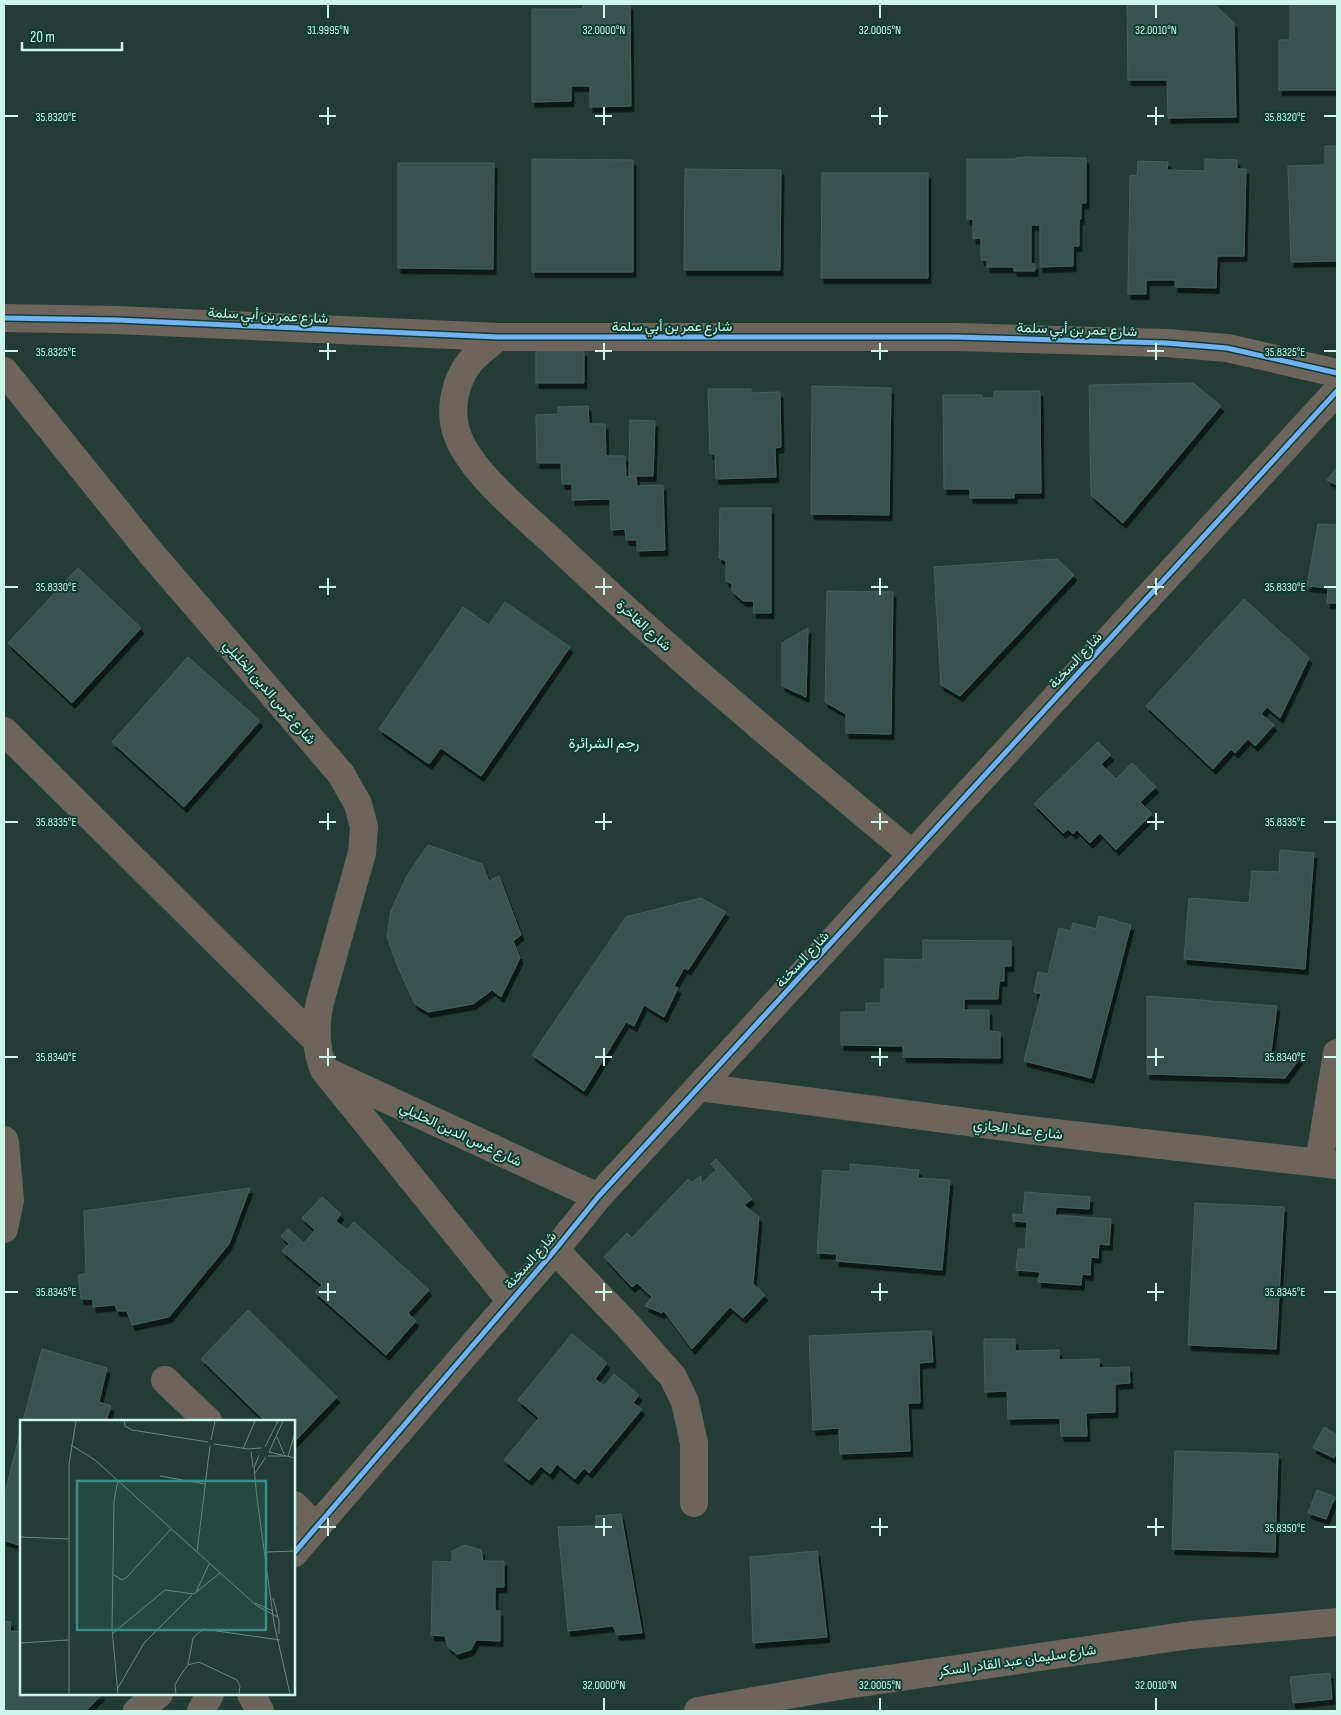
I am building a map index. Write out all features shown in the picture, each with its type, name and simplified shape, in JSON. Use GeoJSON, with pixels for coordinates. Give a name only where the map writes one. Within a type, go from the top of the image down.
{"type":"FeatureCollection","features":[{"type":"Feature","properties":{"kind":"street","name":"شارع عمر بن أبي سلمة"},"geometry":{"type":"LineString","coordinates":[[4,318],[117,320],[498,337],[956,337],[1166,343],[1227,348],[1337,373]]}},
{"type":"Feature","properties":{"kind":"street","name":"شارع الفاخرة"},"geometry":{"type":"LineString","coordinates":[[498,337],[470,362],[458,384],[452,409],[457,434],[472,461],[497,489],[606,591],[735,706],[912,854]]}},
{"type":"Feature","properties":{"kind":"street","name":"شارع غرس الدين الخليلي"},"geometry":{"type":"LineString","coordinates":[[4,371],[150,552],[341,774],[358,804],[364,827],[362,853],[320,1002],[317,1019],[319,1059],[324,1070],[510,1300]]}},
{"type":"Feature","properties":{"kind":"street","name":"شارع السخنة"},"geometry":{"type":"LineString","coordinates":[[295,1552],[598,1198],[1337,391]]}},
{"type":"Feature","properties":{"kind":"street"},"geometry":{"type":"LineString","coordinates":[[4,731],[317,1041]]}},
{"type":"Feature","properties":{"kind":"street"},"geometry":{"type":"LineString","coordinates":[[1328,1164],[1337,1053]]}},
{"type":"Feature","properties":{"kind":"street","name":"شارع غرس الدين الخليلي"},"geometry":{"type":"LineString","coordinates":[[324,1070],[598,1198]]}},
{"type":"Feature","properties":{"kind":"street","name":"شارع عناد الجازي"},"geometry":{"type":"LineString","coordinates":[[699,1087],[1020,1129],[1328,1164]]}},
{"type":"Feature","properties":{"kind":"street"},"geometry":{"type":"LineString","coordinates":[[4,1140],[10,1200],[4,1229]]}},
{"type":"Feature","properties":{"kind":"street"},"geometry":{"type":"LineString","coordinates":[[555,1250],[628,1326],[673,1377],[685,1402],[694,1443],[694,1503]]}},
{"type":"Feature","properties":{"kind":"street"},"geometry":{"type":"LineString","coordinates":[[165,1380],[207,1420]]}},
{"type":"Feature","properties":{"kind":"street"},"geometry":{"type":"LineString","coordinates":[[295,1506],[316,1526]]}},
{"type":"Feature","properties":{"kind":"street","name":"شارع سليمان عبد القادر السكر"},"geometry":{"type":"LineString","coordinates":[[698,1711],[839,1686],[1191,1635],[1337,1622]]}},
{"type":"Feature","properties":{"kind":"street"},"geometry":{"type":"LineString","coordinates":[[137,1711],[158,1695]]}},
{"type":"Feature","properties":{"kind":"street"},"geometry":{"type":"LineString","coordinates":[[153,1711],[163,1695]]}},
{"type":"Feature","properties":{"kind":"street"},"geometry":{"type":"LineString","coordinates":[[200,1711],[209,1695]]}},
{"type":"Feature","properties":{"kind":"street"},"geometry":{"type":"LineString","coordinates":[[252,1695],[260,1711]]}},
{"type":"Feature","properties":{"kind":"building"},"geometry":{"type":"Polygon","coordinates":[[[583,4],[630,4],[631,106],[590,107],[590,86],[571,86],[571,101],[532,102],[532,9],[583,9],[583,4]]]}},
{"type":"Feature","properties":{"kind":"building"},"geometry":{"type":"Polygon","coordinates":[[[1127,4],[1214,4],[1234,23],[1236,117],[1168,118],[1167,80],[1128,80],[1127,4]]]}},
{"type":"Feature","properties":{"kind":"building"},"geometry":{"type":"Polygon","coordinates":[[[1290,4],[1337,4],[1337,90],[1279,90],[1279,40],[1290,40],[1290,4]]]}},
{"type":"Feature","properties":{"kind":"building"},"geometry":{"type":"Polygon","coordinates":[[[1325,146],[1337,146],[1337,261],[1291,262],[1288,166],[1325,165],[1325,146]]]}},
{"type":"Feature","properties":{"kind":"building"},"geometry":{"type":"Polygon","coordinates":[[[1027,157],[1086,158],[1086,203],[1081,203],[1079,246],[1073,246],[1073,266],[1040,267],[1040,225],[1031,225],[1031,264],[1035,264],[1035,271],[1014,271],[1014,267],[987,267],[987,260],[981,260],[981,238],[973,239],[973,219],[967,219],[967,159],[1016,159],[1027,157]]]}},
{"type":"Feature","properties":{"kind":"building"},"geometry":{"type":"Polygon","coordinates":[[[532,159],[633,160],[633,272],[532,272],[532,159]]]}},
{"type":"Feature","properties":{"kind":"building"},"geometry":{"type":"Polygon","coordinates":[[[1205,159],[1237,160],[1237,169],[1246,169],[1244,256],[1217,256],[1216,288],[1175,287],[1175,280],[1146,280],[1146,294],[1128,294],[1130,175],[1137,176],[1138,161],[1168,162],[1167,170],[1205,171],[1205,159]]]}},
{"type":"Feature","properties":{"kind":"building"},"geometry":{"type":"Polygon","coordinates":[[[398,163],[494,163],[493,269],[398,268],[398,163]]]}},
{"type":"Feature","properties":{"kind":"building"},"geometry":{"type":"Polygon","coordinates":[[[685,169],[781,170],[780,270],[684,270],[685,169]]]}},
{"type":"Feature","properties":{"kind":"building"},"geometry":{"type":"Polygon","coordinates":[[[822,173],[928,173],[928,278],[821,278],[822,173]]]}},
{"type":"Feature","properties":{"kind":"building"},"geometry":{"type":"Polygon","coordinates":[[[536,351],[584,351],[584,383],[536,383],[536,351]]]}},
{"type":"Feature","properties":{"kind":"building"},"geometry":{"type":"Polygon","coordinates":[[[1193,383],[1221,406],[1123,523],[1091,495],[1089,385],[1193,383]]]}},
{"type":"Feature","properties":{"kind":"building"},"geometry":{"type":"Polygon","coordinates":[[[812,386],[891,388],[889,515],[811,514],[812,386]]]}},
{"type":"Feature","properties":{"kind":"building"},"geometry":{"type":"Polygon","coordinates":[[[708,389],[751,389],[751,393],[780,392],[781,447],[775,448],[776,477],[716,479],[715,454],[710,454],[708,389]]]}},
{"type":"Feature","properties":{"kind":"building"},"geometry":{"type":"Polygon","coordinates":[[[994,391],[1040,391],[1041,493],[1014,493],[1014,498],[970,498],[970,489],[944,489],[943,395],[982,395],[982,398],[994,398],[994,391]]]}},
{"type":"Feature","properties":{"kind":"building"},"geometry":{"type":"Polygon","coordinates":[[[588,406],[589,424],[605,424],[606,456],[625,456],[626,477],[636,476],[637,486],[663,485],[665,550],[637,551],[637,540],[626,540],[625,529],[611,530],[610,499],[572,500],[572,484],[562,484],[561,463],[537,463],[536,415],[558,414],[558,407],[588,406]]]}},
{"type":"Feature","properties":{"kind":"building"},"geometry":{"type":"Polygon","coordinates":[[[630,420],[655,421],[653,476],[629,476],[630,420]]]}},
{"type":"Feature","properties":{"kind":"building"},"geometry":{"type":"Polygon","coordinates":[[[1337,468],[1337,485],[1327,480],[1337,468]]]}},
{"type":"Feature","properties":{"kind":"building"},"geometry":{"type":"Polygon","coordinates":[[[720,508],[771,508],[771,613],[753,613],[754,601],[743,601],[732,591],[732,584],[726,581],[726,561],[719,558],[720,508]]]}},
{"type":"Feature","properties":{"kind":"building"},"geometry":{"type":"Polygon","coordinates":[[[1318,524],[1337,525],[1337,603],[1327,603],[1328,588],[1307,586],[1318,524]]]}},
{"type":"Feature","properties":{"kind":"building"},"geometry":{"type":"Polygon","coordinates":[[[1057,559],[1074,575],[960,696],[941,685],[934,567],[1057,559]]]}},
{"type":"Feature","properties":{"kind":"building"},"geometry":{"type":"Polygon","coordinates":[[[78,568],[141,628],[72,703],[8,643],[78,568]]]}},
{"type":"Feature","properties":{"kind":"building"},"geometry":{"type":"Polygon","coordinates":[[[827,591],[893,592],[891,734],[846,733],[846,714],[825,702],[827,591]]]}},
{"type":"Feature","properties":{"kind":"building"},"geometry":{"type":"Polygon","coordinates":[[[1244,599],[1309,658],[1280,718],[1267,707],[1261,714],[1274,725],[1255,746],[1248,739],[1235,753],[1231,749],[1213,769],[1146,706],[1244,599]]]}},
{"type":"Feature","properties":{"kind":"building"},"geometry":{"type":"Polygon","coordinates":[[[505,602],[570,647],[481,776],[441,748],[429,764],[379,729],[463,607],[489,625],[505,602]]]}},
{"type":"Feature","properties":{"kind":"building"},"geometry":{"type":"Polygon","coordinates":[[[808,628],[806,697],[782,686],[782,643],[808,628]]]}},
{"type":"Feature","properties":{"kind":"building"},"geometry":{"type":"Polygon","coordinates":[[[188,657],[260,721],[184,807],[112,742],[188,657]]]}},
{"type":"Feature","properties":{"kind":"building"},"geometry":{"type":"Polygon","coordinates":[[[1098,742],[1111,755],[1101,764],[1116,779],[1132,763],[1156,787],[1140,802],[1152,814],[1116,850],[1100,833],[1090,843],[1077,830],[1073,834],[1068,829],[1063,833],[1034,804],[1098,742]]]}},
{"type":"Feature","properties":{"kind":"building"},"geometry":{"type":"Polygon","coordinates":[[[428,845],[482,864],[489,881],[499,876],[521,935],[513,941],[520,958],[501,997],[492,990],[473,1004],[428,1012],[415,1004],[387,937],[391,911],[407,876],[428,845]]]}},
{"type":"Feature","properties":{"kind":"building"},"geometry":{"type":"Polygon","coordinates":[[[1280,850],[1314,853],[1305,969],[1184,959],[1189,898],[1249,903],[1252,871],[1279,872],[1280,850]]]}},
{"type":"Feature","properties":{"kind":"building"},"geometry":{"type":"Polygon","coordinates":[[[701,898],[726,912],[688,970],[684,968],[674,986],[678,988],[664,1017],[644,1005],[634,1026],[626,1022],[584,1091],[532,1055],[626,917],[701,898]]]}},
{"type":"Feature","properties":{"kind":"building"},"geometry":{"type":"Polygon","coordinates":[[[1099,916],[1131,925],[1091,1078],[1024,1061],[1041,994],[1034,992],[1038,972],[1048,974],[1059,928],[1071,931],[1073,923],[1096,929],[1099,916]]]}},
{"type":"Feature","properties":{"kind":"building"},"geometry":{"type":"Polygon","coordinates":[[[923,940],[1011,941],[1011,966],[1004,966],[1004,981],[999,981],[998,999],[964,999],[964,1010],[989,1010],[989,1031],[1000,1032],[1000,1058],[903,1057],[903,1046],[841,1045],[841,1012],[866,1012],[866,1003],[881,1003],[881,989],[885,989],[885,959],[923,960],[923,940]]]}},
{"type":"Feature","properties":{"kind":"building"},"geometry":{"type":"Polygon","coordinates":[[[1147,996],[1277,1006],[1271,1052],[1303,1054],[1285,1078],[1147,1074],[1147,996]]]}},
{"type":"Feature","properties":{"kind":"building"},"geometry":{"type":"Polygon","coordinates":[[[716,1159],[752,1199],[744,1205],[759,1217],[753,1284],[765,1295],[743,1318],[730,1307],[692,1349],[664,1311],[662,1313],[645,1306],[652,1297],[637,1283],[632,1287],[604,1257],[627,1233],[632,1238],[688,1179],[691,1183],[701,1176],[701,1184],[716,1170],[711,1164],[716,1159]]]}},
{"type":"Feature","properties":{"kind":"building"},"geometry":{"type":"Polygon","coordinates":[[[850,1164],[919,1170],[918,1178],[950,1180],[942,1270],[836,1261],[837,1254],[817,1253],[823,1170],[850,1172],[850,1164]]]}},
{"type":"Feature","properties":{"kind":"building"},"geometry":{"type":"Polygon","coordinates":[[[250,1188],[229,1244],[169,1317],[132,1325],[127,1311],[117,1311],[115,1305],[93,1307],[93,1299],[81,1299],[78,1275],[86,1274],[84,1211],[250,1188]]]}},
{"type":"Feature","properties":{"kind":"building"},"geometry":{"type":"Polygon","coordinates":[[[1025,1192],[1090,1197],[1089,1209],[1056,1207],[1055,1215],[1111,1219],[1109,1245],[1099,1244],[1098,1258],[1091,1257],[1090,1275],[1082,1274],[1081,1285],[1038,1282],[1040,1272],[1016,1270],[1018,1249],[1025,1249],[1027,1222],[1013,1221],[1013,1214],[1023,1215],[1025,1192]]]}},
{"type":"Feature","properties":{"kind":"building"},"geometry":{"type":"Polygon","coordinates":[[[322,1197],[341,1214],[336,1221],[347,1230],[354,1222],[429,1290],[408,1313],[416,1321],[386,1355],[315,1292],[322,1285],[282,1251],[289,1244],[281,1236],[288,1229],[304,1243],[315,1230],[302,1218],[322,1197]]]}},
{"type":"Feature","properties":{"kind":"building"},"geometry":{"type":"Polygon","coordinates":[[[1195,1203],[1284,1207],[1276,1349],[1188,1345],[1195,1203]]]}},
{"type":"Feature","properties":{"kind":"building"},"geometry":{"type":"Polygon","coordinates":[[[248,1310],[337,1397],[295,1441],[295,1420],[264,1420],[201,1359],[248,1310]]]}},
{"type":"Feature","properties":{"kind":"building"},"geometry":{"type":"Polygon","coordinates":[[[931,1331],[933,1362],[919,1363],[920,1403],[908,1403],[910,1451],[840,1454],[839,1428],[813,1430],[809,1336],[931,1331]]]}},
{"type":"Feature","properties":{"kind":"building"},"geometry":{"type":"Polygon","coordinates":[[[572,1334],[607,1363],[595,1379],[604,1386],[614,1374],[639,1395],[633,1403],[642,1409],[589,1473],[584,1468],[575,1479],[557,1464],[550,1474],[541,1466],[529,1480],[504,1460],[539,1418],[518,1400],[572,1334]]]}},
{"type":"Feature","properties":{"kind":"building"},"geometry":{"type":"Polygon","coordinates":[[[984,1339],[1015,1339],[1015,1351],[1059,1350],[1059,1360],[1099,1359],[1099,1368],[1129,1367],[1130,1383],[1115,1384],[1115,1412],[1086,1413],[1087,1436],[1061,1436],[1060,1418],[1008,1419],[1007,1391],[985,1392],[984,1339]]]}},
{"type":"Feature","properties":{"kind":"building"},"geometry":{"type":"Polygon","coordinates":[[[42,1349],[107,1368],[99,1402],[111,1406],[106,1420],[23,1420],[42,1349]]]}},
{"type":"Feature","properties":{"kind":"building"},"geometry":{"type":"Polygon","coordinates":[[[1324,1427],[1337,1435],[1337,1452],[1334,1458],[1313,1448],[1324,1427]]]}},
{"type":"Feature","properties":{"kind":"building"},"geometry":{"type":"Polygon","coordinates":[[[20,1433],[20,1546],[4,1540],[4,1497],[20,1433]]]}},
{"type":"Feature","properties":{"kind":"building"},"geometry":{"type":"Polygon","coordinates":[[[1175,1451],[1278,1454],[1275,1552],[1172,1549],[1175,1451]]]}},
{"type":"Feature","properties":{"kind":"building"},"geometry":{"type":"Polygon","coordinates":[[[1317,1490],[1335,1497],[1326,1519],[1308,1513],[1317,1490]]]}},
{"type":"Feature","properties":{"kind":"building"},"geometry":{"type":"Polygon","coordinates":[[[621,1514],[642,1633],[617,1635],[613,1626],[568,1631],[558,1527],[596,1526],[596,1516],[621,1514]]]}},
{"type":"Feature","properties":{"kind":"building"},"geometry":{"type":"Polygon","coordinates":[[[465,1545],[481,1550],[483,1561],[504,1561],[504,1587],[495,1587],[495,1611],[500,1611],[500,1641],[476,1640],[471,1650],[457,1654],[448,1647],[445,1636],[431,1635],[433,1561],[452,1562],[452,1551],[465,1545]]]}},
{"type":"Feature","properties":{"kind":"building"},"geometry":{"type":"Polygon","coordinates":[[[817,1551],[827,1637],[753,1643],[750,1557],[817,1551]]]}},
{"type":"Feature","properties":{"kind":"building"},"geometry":{"type":"Polygon","coordinates":[[[4,1621],[11,1622],[10,1631],[20,1632],[20,1695],[101,1695],[86,1711],[4,1711],[4,1621]]]}},
{"type":"Feature","properties":{"kind":"building"},"geometry":{"type":"Polygon","coordinates":[[[1330,1673],[1332,1699],[1293,1703],[1290,1677],[1330,1673]]]}},
{"type":"Feature","properties":{"kind":"cycle path"},"geometry":{"type":"LineString","coordinates":[[4,318],[117,320],[498,337],[956,337],[1166,343],[1227,348],[1337,373]]}},
{"type":"Feature","properties":{"kind":"cycle path"},"geometry":{"type":"LineString","coordinates":[[295,1552],[555,1250],[598,1197],[1337,391]]}},
{"type":"Feature","properties":{"kind":"district","name":"رجم الشرائرة"},"geometry":{"type":"Point","coordinates":[604,743]}}]}
